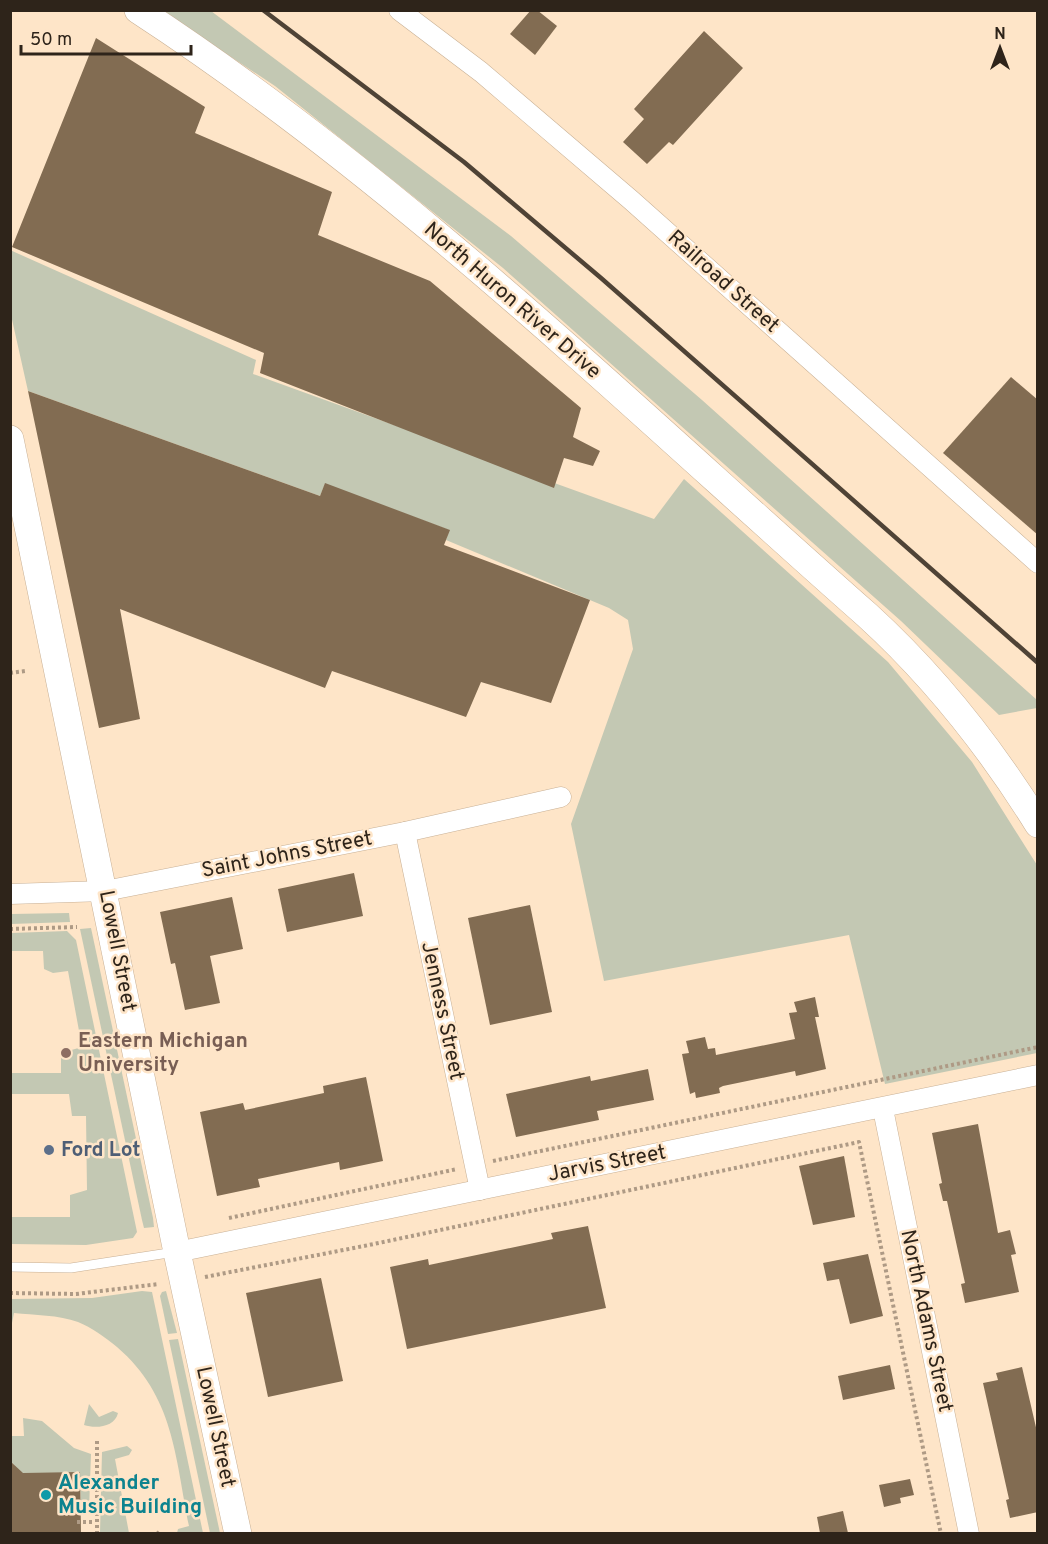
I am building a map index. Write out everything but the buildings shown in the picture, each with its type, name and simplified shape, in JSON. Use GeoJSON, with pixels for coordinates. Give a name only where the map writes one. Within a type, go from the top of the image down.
{"type":"FeatureCollection","features":[{"type":"Feature","properties":{"kind":"main road","name":"North Huron River Drive"},"geometry":{"type":"LineString","coordinates":[[138,10],[307,128],[400,204],[606,382],[893,638],[969,722],[1038,824]]}},
{"type":"Feature","properties":{"kind":"main road","name":"Lowell Street"},"geometry":{"type":"LineString","coordinates":[[10,439],[105,891],[177,1252],[238,1533]]}},
{"type":"Feature","properties":{"kind":"street","name":"Railroad Street"},"geometry":{"type":"LineString","coordinates":[[399,10],[481,72],[631,200],[1038,563]]}},
{"type":"Feature","properties":{"kind":"street","name":"Saint Johns Street"},"geometry":{"type":"LineString","coordinates":[[10,894],[105,891],[405,832],[561,797]]}},
{"type":"Feature","properties":{"kind":"street","name":"Jenness Street"},"geometry":{"type":"LineString","coordinates":[[405,832],[480,1190]]}},
{"type":"Feature","properties":{"kind":"street","name":"Jarvis Street"},"geometry":{"type":"LineString","coordinates":[[177,1252],[883,1109],[1038,1075]]}},
{"type":"Feature","properties":{"kind":"street","name":"North Adams Street"},"geometry":{"type":"LineString","coordinates":[[883,1109],[969,1533]]}},
{"type":"Feature","properties":{"kind":"lane"},"geometry":{"type":"LineString","coordinates":[[10,1267],[71,1268],[177,1252]]}},
{"type":"Feature","properties":{"kind":"path"},"geometry":{"type":"LineString","coordinates":[[10,673],[25,671]]}},
{"type":"Feature","properties":{"kind":"path"},"geometry":{"type":"LineString","coordinates":[[10,929],[77,927]]}},
{"type":"Feature","properties":{"kind":"path"},"geometry":{"type":"LineString","coordinates":[[225,1218],[1038,1047]]}},
{"type":"Feature","properties":{"kind":"path"},"geometry":{"type":"LineString","coordinates":[[10,1293],[76,1294],[184,1281],[369,1245],[859,1142],[941,1533]]}},
{"type":"Feature","properties":{"kind":"path"},"geometry":{"type":"LineString","coordinates":[[96,1533],[98,1438]]}},
{"type":"Feature","properties":{"kind":"path"},"geometry":{"type":"LineString","coordinates":[[77,1522],[95,1522]]}},
{"type":"Feature","properties":{"kind":"green space"},"geometry":{"type":"Polygon","coordinates":[[[162,11],[211,11],[511,236],[702,400],[1037,700],[1037,708],[999,715],[901,621],[503,268],[275,86],[162,11]]]}},
{"type":"Feature","properties":{"kind":"green space"},"geometry":{"type":"Polygon","coordinates":[[[10,250],[256,360],[253,374],[654,519],[684,479],[888,662],[972,762],[1037,865],[1037,1053],[885,1084],[849,935],[604,981],[571,824],[633,649],[628,620],[609,608],[446,540],[449,530],[325,484],[320,496],[28,391],[11,315],[10,250]]]}},
{"type":"Feature","properties":{"kind":"green space"},"geometry":{"type":"Polygon","coordinates":[[[69,913],[70,922],[11,924],[11,914],[69,913]]]}},
{"type":"Feature","properties":{"kind":"green space"},"geometry":{"type":"Polygon","coordinates":[[[91,928],[154,1227],[144,1228],[142,1220],[80,929],[91,928]]]}},
{"type":"Feature","properties":{"kind":"green space"},"geometry":{"type":"Polygon","coordinates":[[[67,931],[76,940],[137,1232],[133,1238],[86,1245],[11,1244],[11,1217],[70,1217],[70,1195],[87,1190],[86,1116],[72,1116],[69,1094],[11,1094],[11,1073],[61,1073],[61,1053],[82,1047],[68,971],[53,973],[44,969],[43,951],[11,951],[11,933],[67,931]]]}},
{"type":"Feature","properties":{"kind":"green space"},"geometry":{"type":"Polygon","coordinates":[[[142,1291],[152,1292],[203,1533],[177,1533],[178,1529],[189,1526],[175,1452],[161,1407],[136,1366],[103,1336],[71,1320],[14,1313],[11,1328],[11,1299],[92,1298],[142,1291]]]}},
{"type":"Feature","properties":{"kind":"green space"},"geometry":{"type":"Polygon","coordinates":[[[166,1291],[177,1333],[168,1334],[160,1296],[166,1291]]]}},
{"type":"Feature","properties":{"kind":"green space"},"geometry":{"type":"Polygon","coordinates":[[[178,1339],[220,1533],[210,1533],[169,1340],[178,1339]]]}},
{"type":"Feature","properties":{"kind":"green space"},"geometry":{"type":"Polygon","coordinates":[[[89,1404],[99,1417],[113,1411],[118,1413],[116,1418],[104,1426],[84,1425],[89,1404]]]}},
{"type":"Feature","properties":{"kind":"green space"},"geometry":{"type":"Polygon","coordinates":[[[23,1418],[42,1421],[74,1448],[91,1454],[89,1511],[81,1514],[80,1477],[76,1473],[15,1473],[15,1466],[11,1462],[11,1436],[24,1436],[23,1418]]]}},
{"type":"Feature","properties":{"kind":"green space"},"geometry":{"type":"Polygon","coordinates":[[[127,1446],[132,1450],[129,1455],[115,1459],[129,1533],[100,1533],[102,1452],[127,1446]]]}},
{"type":"Feature","properties":{"kind":"railway"},"geometry":{"type":"LineString","coordinates":[[263,10],[464,162],[601,278],[1038,663]]}},
{"type":"Feature","properties":{"kind":"place","name":"Eastern Michigan University"},"geometry":{"type":"Point","coordinates":[66,1053]}},
{"type":"Feature","properties":{"kind":"place","name":"Ford Lot"},"geometry":{"type":"Point","coordinates":[49,1150]}},
{"type":"Feature","properties":{"kind":"place","name":"Alexander Music Building"},"geometry":{"type":"Point","coordinates":[46,1495]}}]}
